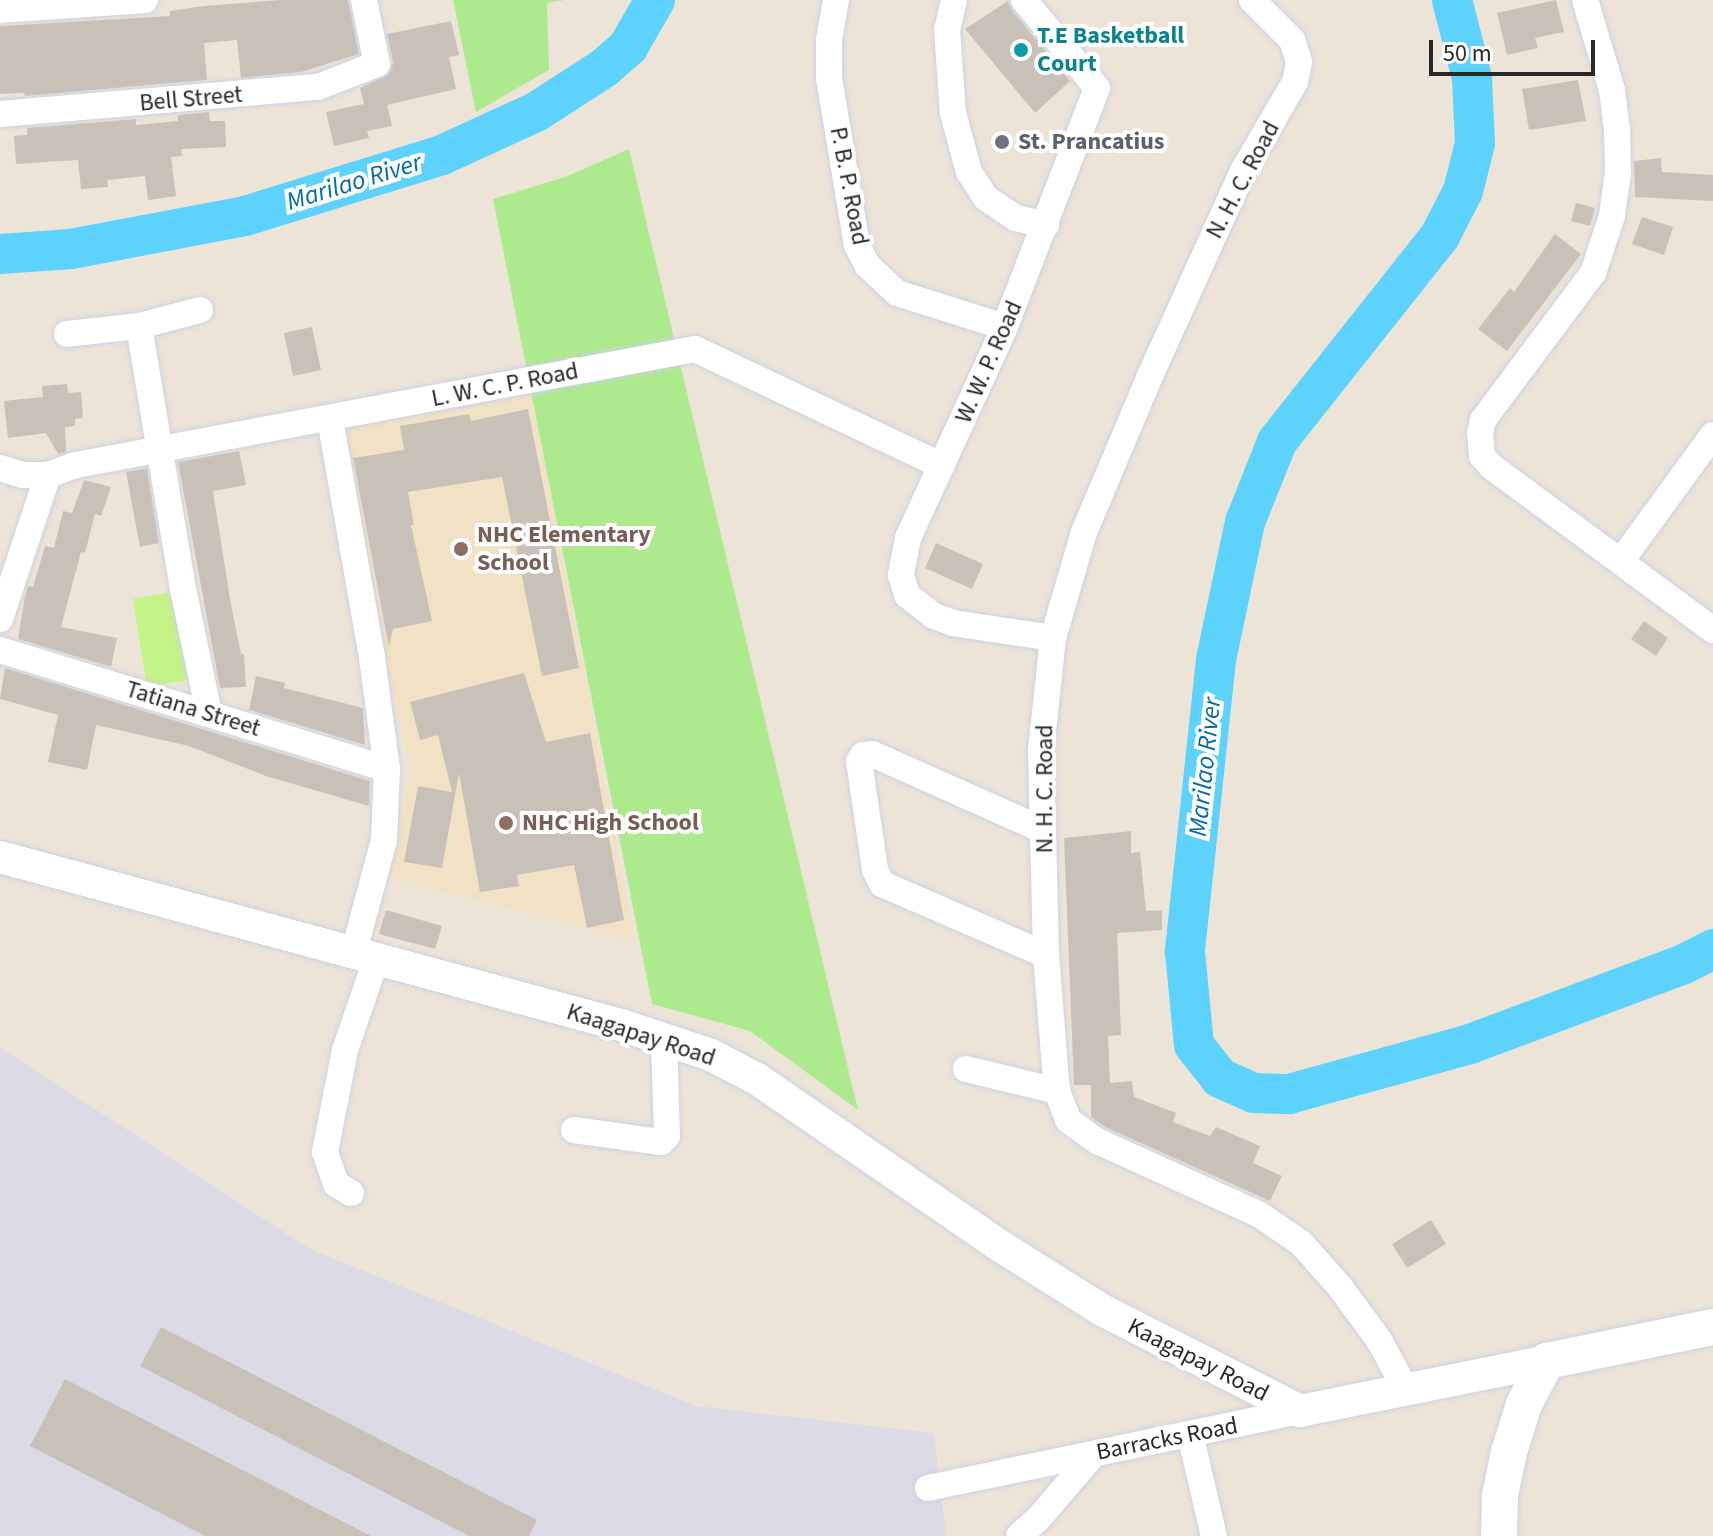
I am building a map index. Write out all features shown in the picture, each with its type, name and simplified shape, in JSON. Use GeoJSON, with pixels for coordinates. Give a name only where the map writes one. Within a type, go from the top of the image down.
{"type":"FeatureCollection","features":[{"type":"Feature","properties":{"kind":"main road"},"geometry":{"type":"LineString","coordinates":[[1499,1536],[1500,1495],[1509,1452],[1524,1404],[1547,1361],[1713,1327]]}},
{"type":"Feature","properties":{"kind":"street"},"geometry":{"type":"LineString","coordinates":[[0,10],[145,0]]}},
{"type":"Feature","properties":{"kind":"street","name":"Bell Street"},"geometry":{"type":"LineString","coordinates":[[0,114],[318,87],[377,64],[364,0]]}},
{"type":"Feature","properties":{"kind":"street","name":"P. B. P. Road"},"geometry":{"type":"LineString","coordinates":[[836,0],[829,39],[829,78],[857,245],[867,265],[897,293],[1005,327]]}},
{"type":"Feature","properties":{"kind":"street"},"geometry":{"type":"LineString","coordinates":[[954,0],[947,30],[953,113],[969,172],[986,198],[1016,218],[1046,225]]}},
{"type":"Feature","properties":{"kind":"street","name":"W. W. P. Road"},"geometry":{"type":"LineString","coordinates":[[1024,0],[1097,88],[1005,327],[903,556],[901,575],[907,595],[918,607],[953,623],[1053,638]]}},
{"type":"Feature","properties":{"kind":"street","name":"N. H. C. Road"},"geometry":{"type":"LineString","coordinates":[[1252,0],[1292,40],[1299,62],[1295,82],[1243,171],[1144,390],[1084,532],[1053,638],[1041,750],[1046,955],[1057,1091],[1068,1120],[1097,1141],[1260,1215],[1301,1243],[1364,1319],[1406,1390]]}},
{"type":"Feature","properties":{"kind":"street"},"geometry":{"type":"LineString","coordinates":[[1585,0],[1612,90],[1617,128],[1618,172],[1612,216],[1593,273],[1483,420],[1482,456],[1492,467],[1713,630]]}},
{"type":"Feature","properties":{"kind":"street"},"geometry":{"type":"LineString","coordinates":[[67,334],[139,326],[200,310]]}},
{"type":"Feature","properties":{"kind":"street"},"geometry":{"type":"LineString","coordinates":[[139,326],[209,713]]}},
{"type":"Feature","properties":{"kind":"street","name":"L. W. C. P. Road"},"geometry":{"type":"LineString","coordinates":[[48,475],[76,465],[695,349],[942,466]]}},
{"type":"Feature","properties":{"kind":"street"},"geometry":{"type":"LineString","coordinates":[[330,419],[372,658],[387,769],[384,840],[325,1152],[336,1184],[351,1193]]}},
{"type":"Feature","properties":{"kind":"street"},"geometry":{"type":"LineString","coordinates":[[1621,561],[1713,435]]}},
{"type":"Feature","properties":{"kind":"street"},"geometry":{"type":"LineString","coordinates":[[0,468],[23,475],[48,475],[0,619]]}},
{"type":"Feature","properties":{"kind":"street","name":"Tatiana Street"},"geometry":{"type":"LineString","coordinates":[[0,650],[387,769]]}},
{"type":"Feature","properties":{"kind":"street"},"geometry":{"type":"LineString","coordinates":[[1043,830],[872,754],[863,755],[859,761],[875,870],[882,884],[1046,955]]}},
{"type":"Feature","properties":{"kind":"street","name":"Kaagapay Road"},"geometry":{"type":"LineString","coordinates":[[0,857],[621,1025],[711,1055],[757,1079],[994,1242],[1102,1310],[1300,1411]]}},
{"type":"Feature","properties":{"kind":"street"},"geometry":{"type":"LineString","coordinates":[[574,1130],[661,1142],[667,1136],[664,1041]]}},
{"type":"Feature","properties":{"kind":"street"},"geometry":{"type":"LineString","coordinates":[[966,1069],[1057,1091]]}},
{"type":"Feature","properties":{"kind":"street","name":"Barracks Road"},"geometry":{"type":"LineString","coordinates":[[928,1488],[1547,1361]]}},
{"type":"Feature","properties":{"kind":"street"},"geometry":{"type":"LineString","coordinates":[[1190,1434],[1214,1536]]}},
{"type":"Feature","properties":{"kind":"street"},"geometry":{"type":"LineString","coordinates":[[1019,1536],[1038,1519],[1094,1454]]}},
{"type":"Feature","properties":{"kind":"shaded area"},"geometry":{"type":"Polygon","coordinates":[[[531,390],[635,941],[386,877],[410,770],[336,429],[531,390]]]}},
{"type":"Feature","properties":{"kind":"shaded area"},"geometry":{"type":"Polygon","coordinates":[[[0,1047],[310,1249],[696,1406],[934,1433],[946,1536],[0,1536],[0,1047]]]}},
{"type":"Feature","properties":{"kind":"green space"},"geometry":{"type":"Polygon","coordinates":[[[453,0],[565,0],[547,3],[549,70],[476,112],[453,0]]]}},
{"type":"Feature","properties":{"kind":"green space"},"geometry":{"type":"Polygon","coordinates":[[[629,149],[858,1110],[750,1031],[652,1004],[493,199],[568,176],[629,149]]]}},
{"type":"Feature","properties":{"kind":"green space"},"geometry":{"type":"Polygon","coordinates":[[[179,591],[194,679],[147,687],[133,599],[179,591]]]}},
{"type":"Feature","properties":{"kind":"building"},"geometry":{"type":"Polygon","coordinates":[[[280,0],[348,0],[359,54],[301,72],[241,78],[237,40],[204,43],[207,80],[25,96],[24,93],[0,94],[0,26],[170,16],[170,11],[204,6],[280,0]]]}},
{"type":"Feature","properties":{"kind":"building"},"geometry":{"type":"Polygon","coordinates":[[[1556,0],[1564,32],[1535,38],[1538,48],[1507,55],[1497,13],[1556,0]]]}},
{"type":"Feature","properties":{"kind":"building","name":"T.E Basketball Court"},"geometry":{"type":"Polygon","coordinates":[[[1008,1],[1070,81],[1035,113],[965,29],[1008,1]]]}},
{"type":"Feature","properties":{"kind":"building"},"geometry":{"type":"Polygon","coordinates":[[[451,21],[459,55],[449,57],[456,89],[387,105],[392,126],[367,131],[369,138],[334,146],[326,112],[364,104],[360,88],[389,74],[393,62],[387,34],[451,21]]]}},
{"type":"Feature","properties":{"kind":"building"},"geometry":{"type":"Polygon","coordinates":[[[1578,80],[1586,121],[1529,130],[1522,89],[1578,80]]]}},
{"type":"Feature","properties":{"kind":"building"},"geometry":{"type":"Polygon","coordinates":[[[209,112],[210,121],[225,121],[226,147],[181,149],[182,156],[171,157],[176,196],[148,200],[145,176],[107,180],[108,187],[81,189],[78,160],[16,164],[14,136],[27,135],[27,128],[136,119],[136,125],[178,121],[178,115],[209,112]]]}},
{"type":"Feature","properties":{"kind":"building"},"geometry":{"type":"Polygon","coordinates":[[[1661,158],[1662,172],[1713,175],[1713,201],[1635,197],[1634,161],[1661,158]]]}},
{"type":"Feature","properties":{"kind":"building"},"geometry":{"type":"Polygon","coordinates":[[[1576,203],[1595,208],[1590,226],[1571,221],[1576,203]]]}},
{"type":"Feature","properties":{"kind":"building"},"geometry":{"type":"Polygon","coordinates":[[[1642,217],[1673,227],[1664,255],[1632,244],[1642,217]]]}},
{"type":"Feature","properties":{"kind":"building"},"geometry":{"type":"Polygon","coordinates":[[[1555,234],[1581,254],[1507,351],[1478,329],[1510,288],[1514,292],[1555,234]]]}},
{"type":"Feature","properties":{"kind":"building"},"geometry":{"type":"Polygon","coordinates":[[[312,327],[321,370],[293,376],[284,333],[312,327]]]}},
{"type":"Feature","properties":{"kind":"building"},"geometry":{"type":"Polygon","coordinates":[[[67,384],[68,393],[81,392],[83,418],[75,419],[75,426],[65,427],[66,452],[58,454],[46,433],[8,438],[4,401],[43,397],[42,386],[67,384]]]}},
{"type":"Feature","properties":{"kind":"building"},"geometry":{"type":"Polygon","coordinates":[[[528,409],[579,668],[542,676],[502,477],[408,492],[414,525],[411,525],[432,621],[393,629],[389,647],[353,458],[404,450],[400,426],[469,414],[471,421],[528,409]]]}},
{"type":"Feature","properties":{"kind":"building"},"geometry":{"type":"Polygon","coordinates":[[[239,451],[246,485],[213,491],[230,599],[241,654],[244,654],[246,687],[220,688],[178,462],[239,451]]]}},
{"type":"Feature","properties":{"kind":"building"},"geometry":{"type":"Polygon","coordinates":[[[147,468],[159,543],[140,547],[126,472],[147,468]]]}},
{"type":"Feature","properties":{"kind":"building"},"geometry":{"type":"Polygon","coordinates":[[[84,480],[111,487],[101,516],[95,514],[85,553],[81,552],[61,627],[117,638],[111,667],[18,639],[28,586],[33,587],[45,546],[54,548],[63,511],[72,513],[84,480]]]}},
{"type":"Feature","properties":{"kind":"building"},"geometry":{"type":"Polygon","coordinates":[[[936,543],[983,564],[972,589],[925,568],[936,543]]]}},
{"type":"Feature","properties":{"kind":"building"},"geometry":{"type":"Polygon","coordinates":[[[1644,621],[1668,638],[1656,656],[1631,639],[1644,621]]]}},
{"type":"Feature","properties":{"kind":"building"},"geometry":{"type":"Polygon","coordinates":[[[5,668],[370,781],[369,806],[266,776],[189,746],[96,725],[87,770],[48,762],[58,715],[0,699],[5,668]]]}},
{"type":"Feature","properties":{"kind":"building","name":"NHC High School"},"geometry":{"type":"Polygon","coordinates":[[[524,673],[546,742],[590,733],[624,920],[587,928],[574,865],[517,875],[519,886],[480,892],[459,773],[442,868],[404,862],[418,786],[452,792],[438,735],[420,740],[410,702],[524,673]]]}},
{"type":"Feature","properties":{"kind":"building"},"geometry":{"type":"Polygon","coordinates":[[[256,676],[285,683],[284,688],[363,708],[365,745],[249,710],[256,676]]]}},
{"type":"Feature","properties":{"kind":"building"},"geometry":{"type":"Polygon","coordinates":[[[1131,831],[1131,853],[1140,852],[1146,911],[1162,910],[1162,930],[1117,933],[1121,1035],[1108,1036],[1110,1083],[1132,1081],[1134,1097],[1176,1113],[1173,1122],[1210,1136],[1216,1127],[1260,1146],[1253,1163],[1282,1176],[1270,1201],[1105,1127],[1091,1117],[1091,1085],[1074,1085],[1064,838],[1131,831]]]}},
{"type":"Feature","properties":{"kind":"building"},"geometry":{"type":"Polygon","coordinates":[[[386,910],[442,926],[435,949],[379,934],[386,910]]]}},
{"type":"Feature","properties":{"kind":"building"},"geometry":{"type":"Polygon","coordinates":[[[1431,1220],[1446,1244],[1407,1268],[1392,1244],[1431,1220]]]}},
{"type":"Feature","properties":{"kind":"building"},"geometry":{"type":"Polygon","coordinates":[[[161,1327],[537,1520],[529,1536],[469,1536],[140,1366],[161,1327]]]}},
{"type":"Feature","properties":{"kind":"building"},"geometry":{"type":"Polygon","coordinates":[[[65,1379],[371,1536],[205,1536],[30,1446],[65,1379]]]}},
{"type":"Feature","properties":{"kind":"waterway","name":"Marilao River"},"geometry":{"type":"LineString","coordinates":[[0,254],[71,249],[245,216],[442,155],[536,112],[604,68],[628,47],[655,0]]}},
{"type":"Feature","properties":{"kind":"waterway","name":"Marilao River"},"geometry":{"type":"LineString","coordinates":[[1452,0],[1472,78],[1475,143],[1463,191],[1440,236],[1277,442],[1245,522],[1216,660],[1185,952],[1194,1045],[1220,1078],[1254,1093],[1289,1094],[1470,1044],[1684,964],[1713,949]]}},
{"type":"Feature","properties":{"kind":"place","name":"T.E Basketball Court"},"geometry":{"type":"Point","coordinates":[1021,50]}},
{"type":"Feature","properties":{"kind":"place","name":"St. Prancatius"},"geometry":{"type":"Point","coordinates":[1002,142]}},
{"type":"Feature","properties":{"kind":"place","name":"NHC Elementary School"},"geometry":{"type":"Point","coordinates":[461,549]}},
{"type":"Feature","properties":{"kind":"place","name":"NHC High School"},"geometry":{"type":"Point","coordinates":[506,823]}}]}
